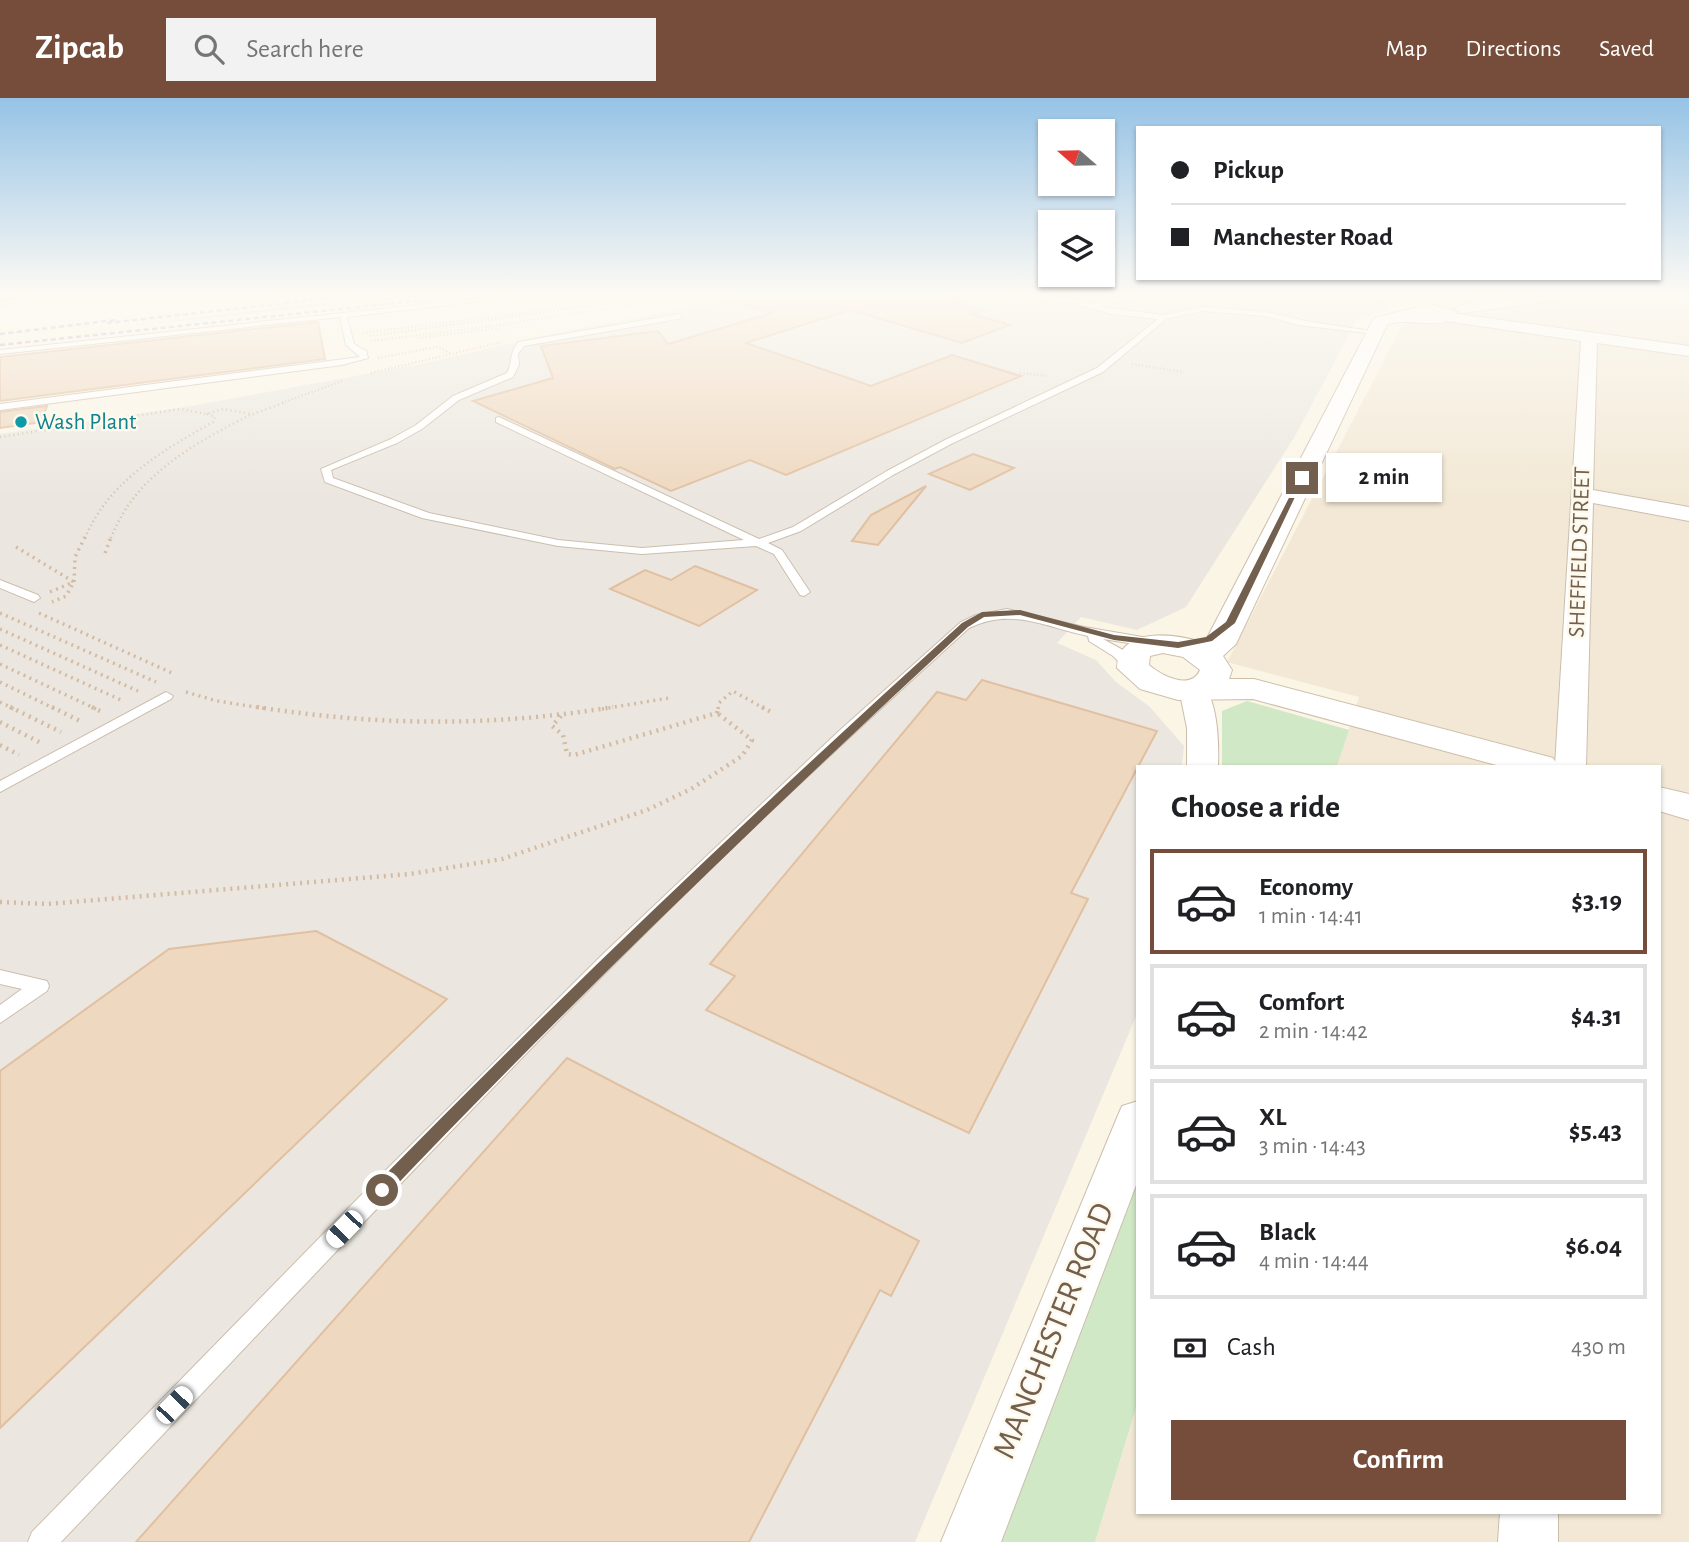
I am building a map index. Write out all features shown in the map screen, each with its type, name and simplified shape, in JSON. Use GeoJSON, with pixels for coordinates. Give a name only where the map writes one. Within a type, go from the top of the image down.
{"type":"FeatureCollection","features":[{"type":"Feature","properties":{"kind":"main road"},"geometry":{"type":"LineString","coordinates":[[1358,363],[1220,644],[1191,664],[1145,677],[1133,655],[1139,649],[1191,664],[1254,689],[1536,765]]}},
{"type":"Feature","properties":{"kind":"main road"},"geometry":{"type":"LineString","coordinates":[[1661,800],[1689,807]]}},
{"type":"Feature","properties":{"kind":"street","name":"SHEFFIELD STREET"},"geometry":{"type":"LineString","coordinates":[[1571,765],[1588,363]]}},
{"type":"Feature","properties":{"kind":"street"},"geometry":{"type":"LineString","coordinates":[[1582,494],[1689,514]]}},
{"type":"Feature","properties":{"kind":"street"},"geometry":{"type":"LineString","coordinates":[[1191,664],[1202,728],[1203,765]]}},
{"type":"Feature","properties":{"kind":"street"},"geometry":{"type":"LineString","coordinates":[[1145,677],[1185,703],[1202,728]]}},
{"type":"Feature","properties":{"kind":"street","name":"MANCHESTER ROAD"},"geometry":{"type":"LineString","coordinates":[[971,1542],[1136,1125]]}},
{"type":"Feature","properties":{"kind":"street"},"geometry":{"type":"LineString","coordinates":[[1528,1542],[1529,1514]]}},
{"type":"Feature","properties":{"kind":"lane"},"geometry":{"type":"LineString","coordinates":[[0,407],[330,363]]}},
{"type":"Feature","properties":{"kind":"lane"},"geometry":{"type":"LineString","coordinates":[[516,363],[510,374],[456,398],[419,427],[394,441],[326,469],[328,480],[426,516],[558,543],[642,551],[760,542],[797,529],[925,454],[1100,370],[1108,363]]}},
{"type":"Feature","properties":{"kind":"lane"},"geometry":{"type":"LineString","coordinates":[[499,420],[778,552],[804,592]]}},
{"type":"Feature","properties":{"kind":"lane"},"geometry":{"type":"LineString","coordinates":[[0,584],[34,598]]}},
{"type":"Feature","properties":{"kind":"lane"},"geometry":{"type":"LineString","coordinates":[[42,1542],[495,1072],[751,821],[951,637],[982,615],[1020,613],[1114,638],[1191,664]]}},
{"type":"Feature","properties":{"kind":"lane"},"geometry":{"type":"LineString","coordinates":[[1069,628],[1101,642],[1145,677]]}},
{"type":"Feature","properties":{"kind":"lane"},"geometry":{"type":"LineString","coordinates":[[0,788],[172,693]]}},
{"type":"Feature","properties":{"kind":"lane"},"geometry":{"type":"LineString","coordinates":[[0,977],[40,986],[0,1015]]}},
{"type":"Feature","properties":{"kind":"path"},"geometry":{"type":"LineString","coordinates":[[1134,363],[1183,372]]}},
{"type":"Feature","properties":{"kind":"path"},"geometry":{"type":"LineString","coordinates":[[172,673],[34,610],[66,596],[74,582],[75,557],[79,553],[83,537],[111,492],[163,450],[213,422],[215,417],[206,414]]}},
{"type":"Feature","properties":{"kind":"path"},"geometry":{"type":"LineString","coordinates":[[105,553],[112,528],[124,508],[155,474],[206,437],[253,414]]}},
{"type":"Feature","properties":{"kind":"path"},"geometry":{"type":"LineString","coordinates":[[16,547],[74,582]]}},
{"type":"Feature","properties":{"kind":"path"},"geometry":{"type":"LineString","coordinates":[[34,598],[74,582]]}},
{"type":"Feature","properties":{"kind":"path"},"geometry":{"type":"LineString","coordinates":[[0,613],[172,693],[217,701],[391,723],[454,723],[562,716],[669,698]]}},
{"type":"Feature","properties":{"kind":"path"},"geometry":{"type":"LineString","coordinates":[[0,628],[138,691]]}},
{"type":"Feature","properties":{"kind":"path"},"geometry":{"type":"LineString","coordinates":[[0,645],[121,700]]}},
{"type":"Feature","properties":{"kind":"path"},"geometry":{"type":"LineString","coordinates":[[0,664],[100,711]]}},
{"type":"Feature","properties":{"kind":"path"},"geometry":{"type":"LineString","coordinates":[[0,682],[102,732]]}},
{"type":"Feature","properties":{"kind":"path"},"geometry":{"type":"LineString","coordinates":[[0,902],[47,904],[396,875],[502,859],[648,810],[691,789],[742,756],[752,740],[720,718],[717,713],[719,704],[733,691],[771,712]]}},
{"type":"Feature","properties":{"kind":"path"},"geometry":{"type":"LineString","coordinates":[[0,702],[61,732]]}},
{"type":"Feature","properties":{"kind":"path"},"geometry":{"type":"LineString","coordinates":[[562,716],[552,726],[563,735],[567,754],[574,755],[717,713]]}},
{"type":"Feature","properties":{"kind":"path"},"geometry":{"type":"LineString","coordinates":[[0,722],[41,743]]}},
{"type":"Feature","properties":{"kind":"path"},"geometry":{"type":"LineString","coordinates":[[0,745],[19,755]]}},
{"type":"Feature","properties":{"kind":"shaded area"},"geometry":{"type":"Polygon","coordinates":[[[1334,363],[1295,436],[1186,607],[1137,630],[1081,617],[1057,643],[1096,660],[1116,682],[1150,707],[1184,746],[1182,765],[1136,765],[1136,1016],[915,1542],[0,1542],[0,434],[191,406],[416,365],[1334,363]]]}},
{"type":"Feature","properties":{"kind":"shaded area"},"geometry":{"type":"Polygon","coordinates":[[[1382,363],[1689,363],[1689,1542],[1095,1542],[1136,1409],[1136,1514],[1661,1514],[1661,765],[1337,765],[1359,697],[1227,662],[1382,363]]]}},
{"type":"Feature","properties":{"kind":"green space"},"geometry":{"type":"Polygon","coordinates":[[[1247,701],[1349,730],[1337,765],[1222,765],[1222,711],[1247,701]]]}},
{"type":"Feature","properties":{"kind":"green space"},"geometry":{"type":"Polygon","coordinates":[[[1136,1178],[1136,1408],[1095,1542],[1001,1542],[1136,1178]]]}},
{"type":"Feature","properties":{"kind":"building"},"geometry":{"type":"Polygon","coordinates":[[[0,363],[291,363],[0,401],[0,363]]]}},
{"type":"Feature","properties":{"kind":"building"},"geometry":{"type":"Polygon","coordinates":[[[548,363],[805,363],[871,386],[930,363],[980,363],[1021,376],[786,475],[750,460],[671,491],[620,467],[615,469],[473,401],[553,378],[548,363]]]}},
{"type":"Feature","properties":{"kind":"building"},"geometry":{"type":"Polygon","coordinates":[[[47,406],[41,422],[0,428],[0,412],[47,406]]]}},
{"type":"Feature","properties":{"kind":"building"},"geometry":{"type":"Polygon","coordinates":[[[973,454],[1014,468],[970,490],[929,474],[973,454]]]}},
{"type":"Feature","properties":{"kind":"building"},"geometry":{"type":"Polygon","coordinates":[[[926,486],[878,545],[852,541],[871,515],[926,486]]]}},
{"type":"Feature","properties":{"kind":"building"},"geometry":{"type":"Polygon","coordinates":[[[695,566],[757,590],[699,626],[610,589],[645,570],[671,580],[695,566]]]}},
{"type":"Feature","properties":{"kind":"building"},"geometry":{"type":"Polygon","coordinates":[[[982,680],[1157,731],[1139,765],[1136,765],[1136,771],[1071,893],[1088,899],[969,1133],[706,1010],[735,976],[710,964],[937,692],[966,700],[982,680]]]}},
{"type":"Feature","properties":{"kind":"building"},"geometry":{"type":"Polygon","coordinates":[[[316,931],[447,999],[0,1428],[0,1071],[169,949],[316,931]]]}},
{"type":"Feature","properties":{"kind":"building"},"geometry":{"type":"Polygon","coordinates":[[[567,1058],[919,1241],[891,1296],[880,1290],[749,1542],[136,1542],[567,1058]]]}},
{"type":"Feature","properties":{"kind":"place","name":"Wash Plant"},"geometry":{"type":"Point","coordinates":[21,422]}},
{"type":"Feature","properties":{"kind":"route"},"geometry":{"type":"LineString","coordinates":[[382,1190],[495,1072],[751,821],[965,625],[982,615],[1020,613],[1114,638],[1178,645],[1195,644],[1209,639],[1230,623],[1302,478]]}}]}
